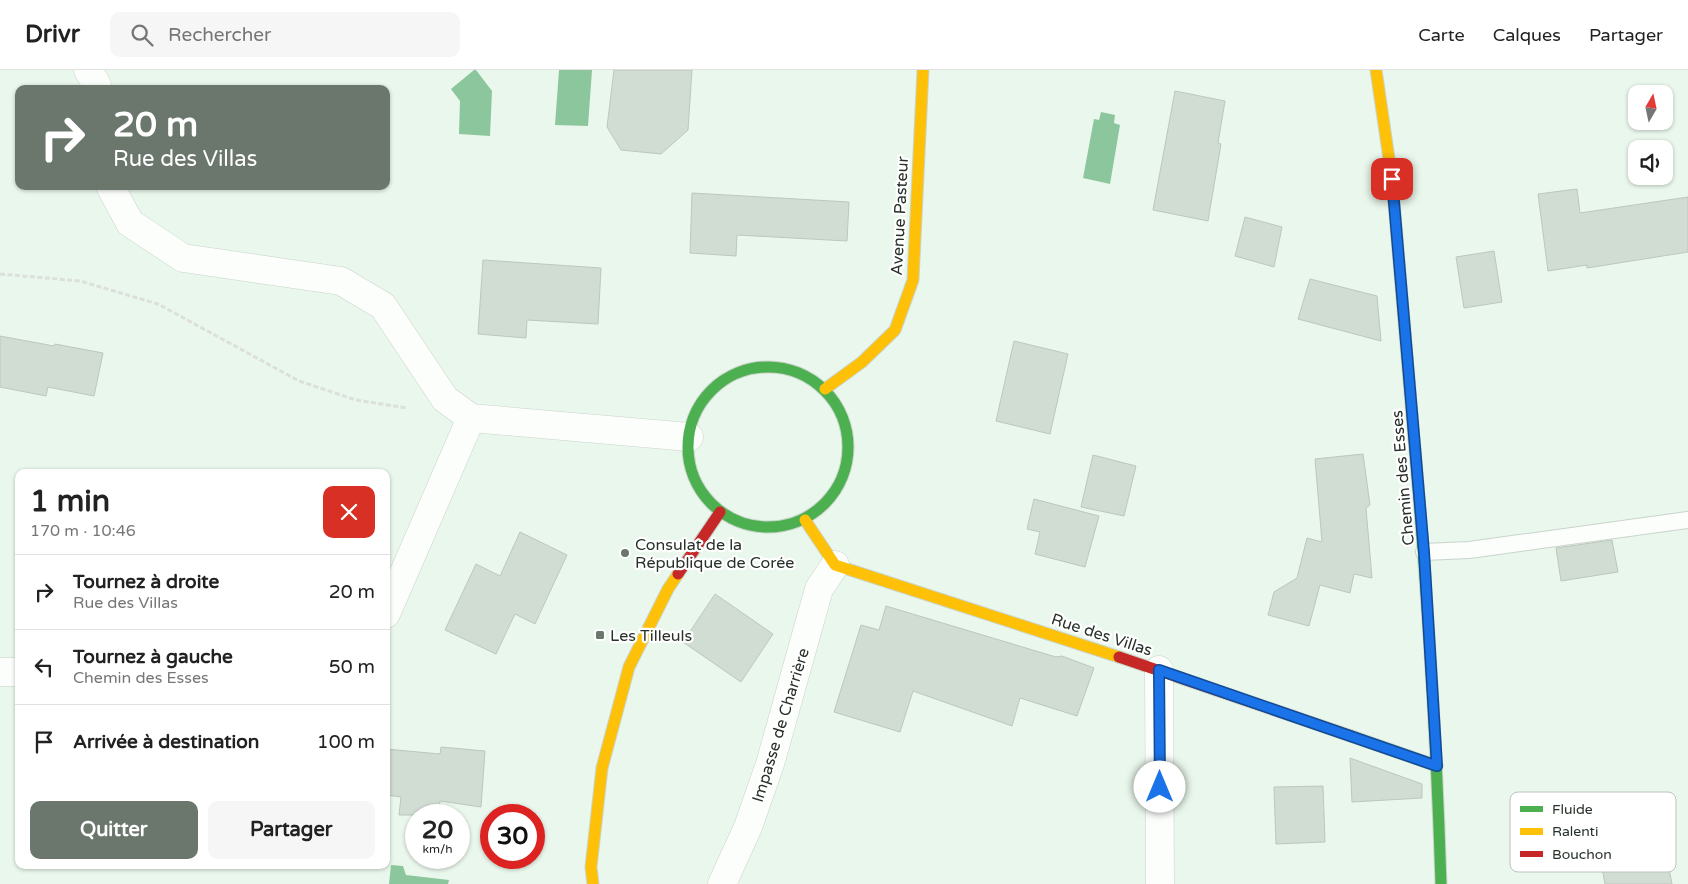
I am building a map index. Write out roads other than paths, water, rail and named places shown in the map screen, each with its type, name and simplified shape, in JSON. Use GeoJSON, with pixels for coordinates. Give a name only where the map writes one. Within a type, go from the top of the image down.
{"type":"FeatureCollection","features":[{"type":"Feature","properties":{"kind":"street"},"geometry":{"type":"LineString","coordinates":[[88,70],[97,85]]}},
{"type":"Feature","properties":{"kind":"street","name":"Avenue Pasteur"},"geometry":{"type":"LineString","coordinates":[[825,389],[862,362],[895,330],[913,280],[923,70]]}},
{"type":"Feature","properties":{"kind":"street","name":"Chemin des Esses"},"geometry":{"type":"LineString","coordinates":[[1376,70],[1392,179],[1424,552],[1437,766],[1441,884]]}},
{"type":"Feature","properties":{"kind":"street"},"geometry":{"type":"LineString","coordinates":[[112,190],[130,223],[183,258],[341,281],[383,306],[445,399],[471,418],[689,437]]}},
{"type":"Feature","properties":{"kind":"street"},"geometry":{"type":"LineString","coordinates":[[768,366],[796,370],[825,389],[842,411],[850,450],[844,477],[828,503],[805,520],[775,528],[747,525],[720,512],[700,492],[690,470],[689,437],[692,418],[706,394],[720,382],[745,369],[768,366]]}},
{"type":"Feature","properties":{"kind":"street"},"geometry":{"type":"LineString","coordinates":[[390,605],[471,418]]}},
{"type":"Feature","properties":{"kind":"street"},"geometry":{"type":"LineString","coordinates":[[588,878],[602,768],[629,667],[668,589],[720,512]]}},
{"type":"Feature","properties":{"kind":"street"},"geometry":{"type":"LineString","coordinates":[[805,520],[835,565]]}},
{"type":"Feature","properties":{"kind":"street","name":"Rue des Villas"},"geometry":{"type":"LineString","coordinates":[[835,565],[1159,670],[1437,766]]}},
{"type":"Feature","properties":{"kind":"street","name":"Impasse de Charrière"},"geometry":{"type":"LineString","coordinates":[[722,884],[748,827],[770,764],[819,589],[835,565]]}},
{"type":"Feature","properties":{"kind":"street"},"geometry":{"type":"LineString","coordinates":[[1159,670],[1160,884]]}},
{"type":"Feature","properties":{"kind":"street"},"geometry":{"type":"LineString","coordinates":[[0,672],[15,672]]}},
{"type":"Feature","properties":{"kind":"lane"},"geometry":{"type":"LineString","coordinates":[[1424,552],[1469,550],[1688,520]]}},
{"type":"Feature","properties":{"kind":"place","name":"Consulat de la République de Corée"},"geometry":{"type":"Point","coordinates":[625,553]}},
{"type":"Feature","properties":{"kind":"place","name":"Les Tilleuls"},"geometry":{"type":"Point","coordinates":[600,635]}}]}
